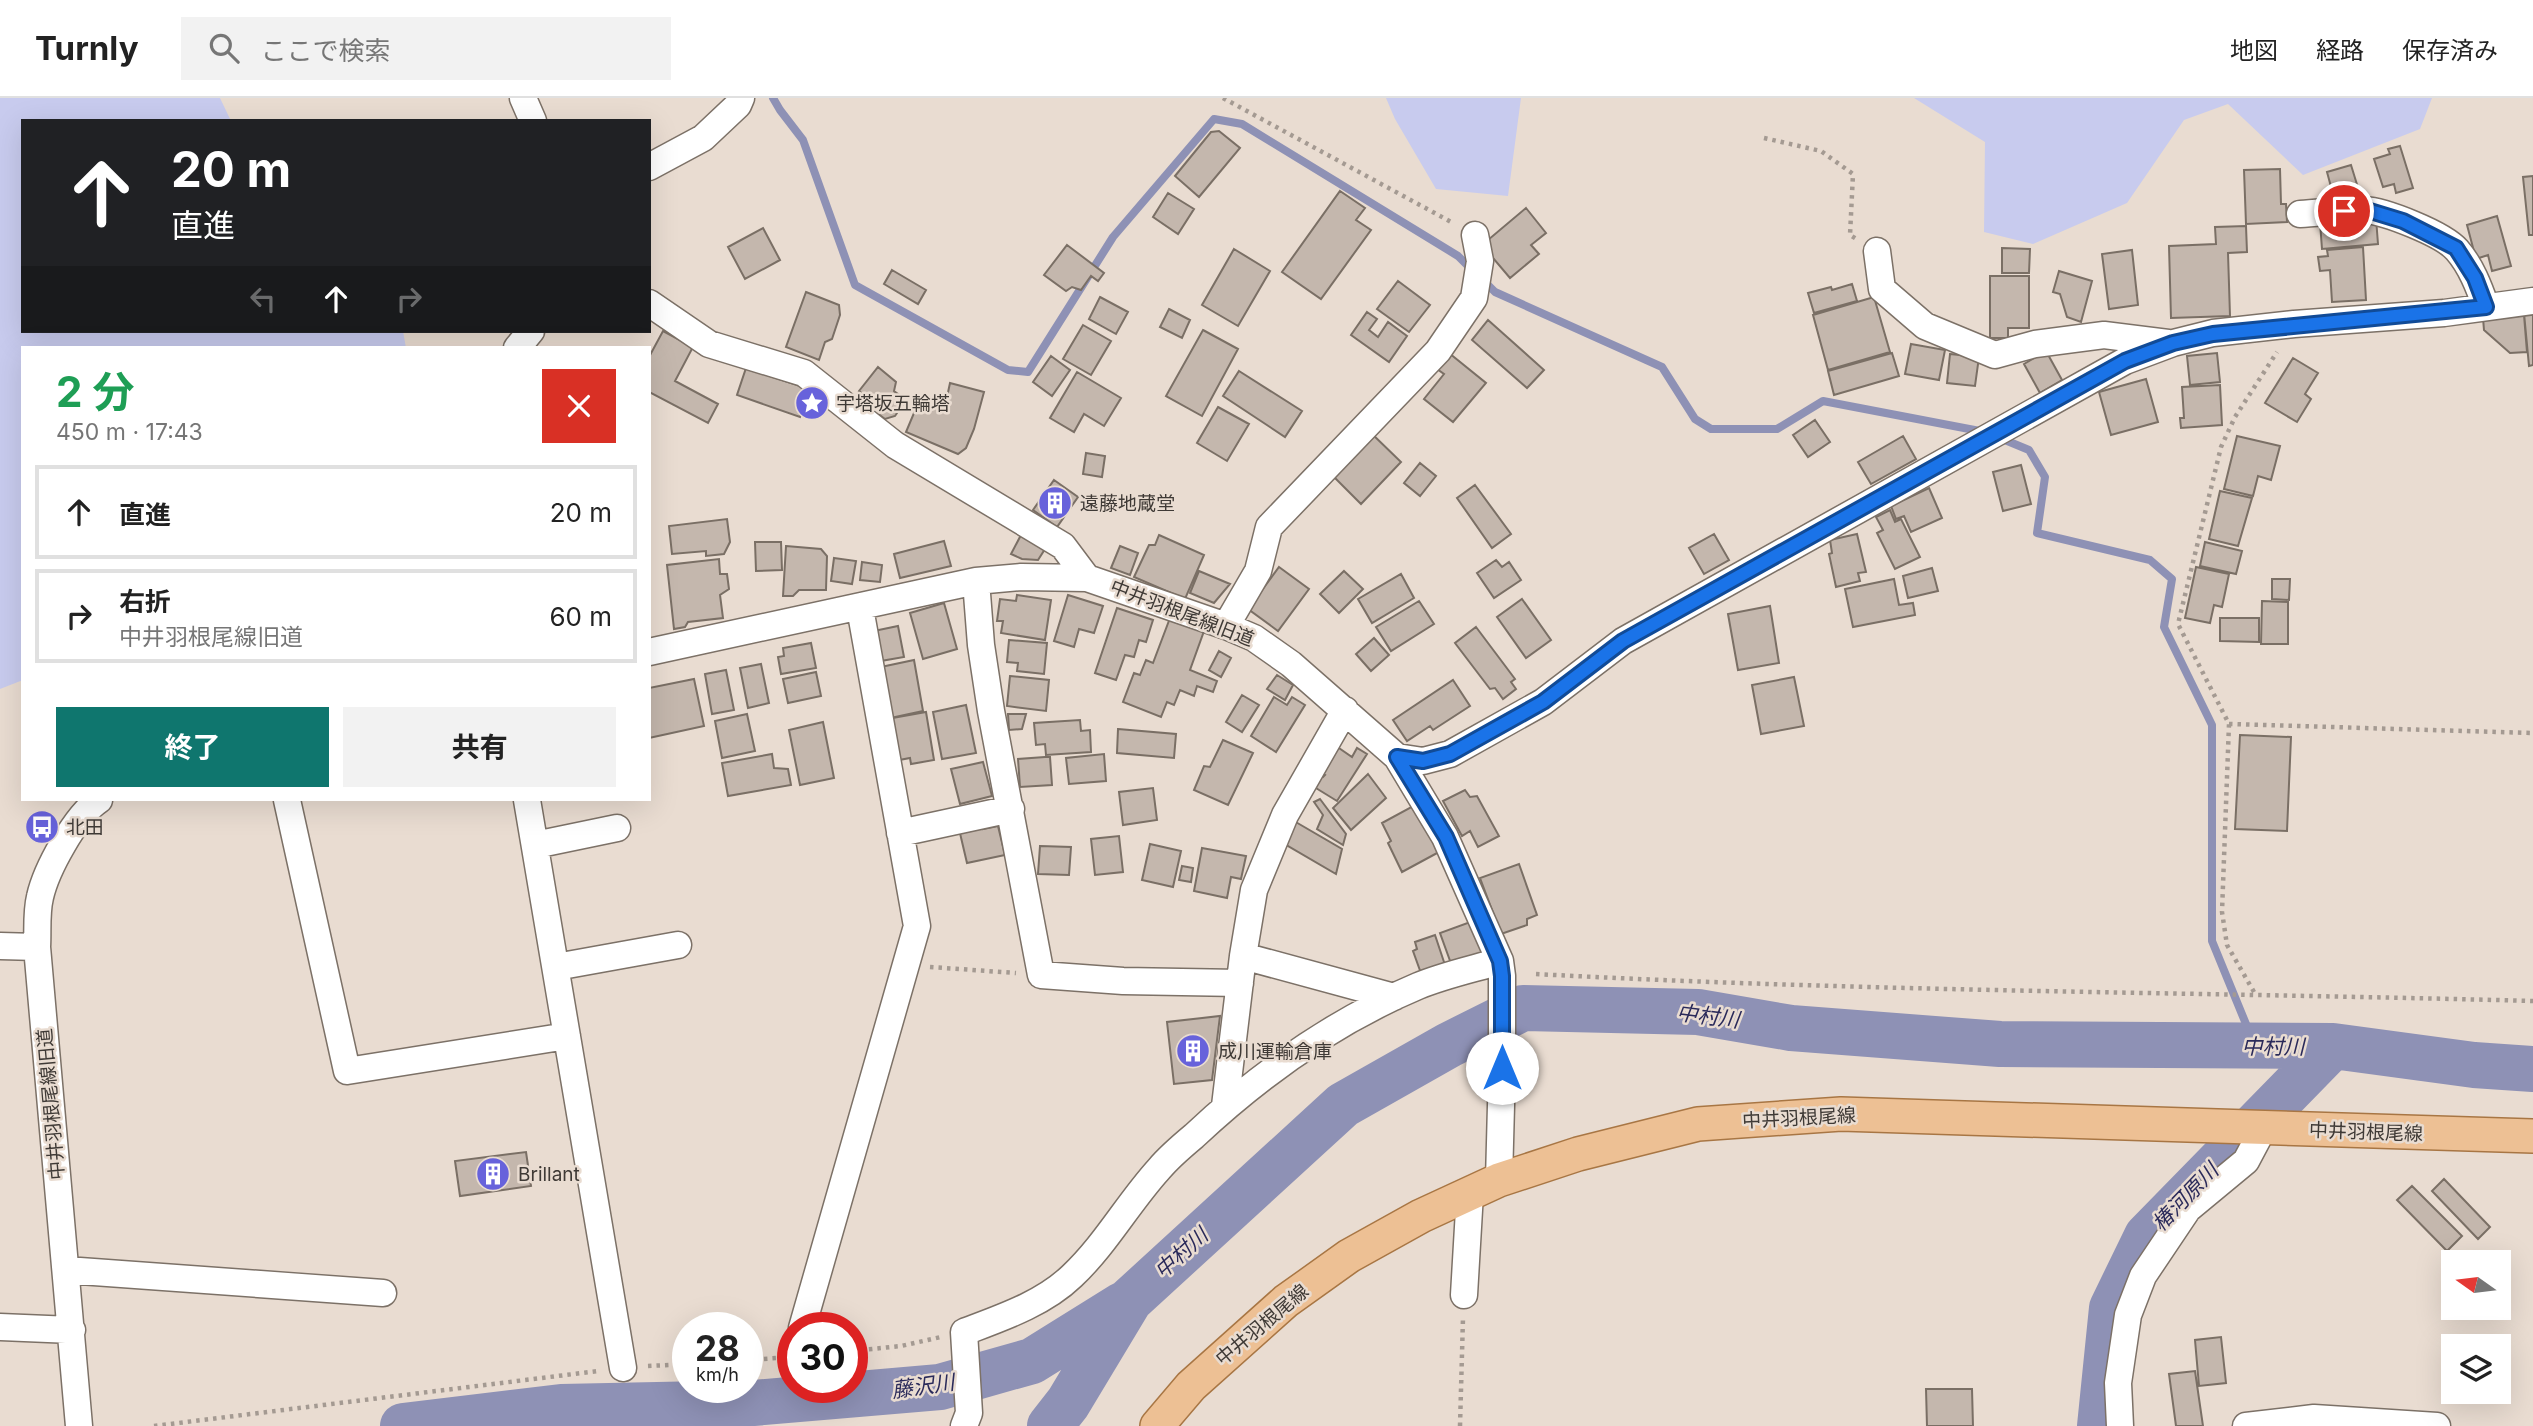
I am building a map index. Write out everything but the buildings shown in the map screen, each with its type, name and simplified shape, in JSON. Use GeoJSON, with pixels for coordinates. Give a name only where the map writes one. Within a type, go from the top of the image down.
{"type":"FeatureCollection","features":[{"type":"Feature","properties":{"kind":"main road","name":"中井羽根尾線"},"geometry":{"type":"LineString","coordinates":[[1157,1426],[1191,1386],[1297,1294],[1349,1256],[1421,1216],[1484,1186],[1578,1154],[1698,1124],[1841,1114],[2533,1136]]}},
{"type":"Feature","properties":{"kind":"street"},"geometry":{"type":"LineString","coordinates":[[523,98],[532,119]]}},
{"type":"Feature","properties":{"kind":"street"},"geometry":{"type":"LineString","coordinates":[[651,166],[703,138],[738,105],[741,98]]}},
{"type":"Feature","properties":{"kind":"street"},"geometry":{"type":"LineString","coordinates":[[2300,214],[2367,210],[2403,221],[2437,236],[2456,248],[2475,278],[2486,307]]}},
{"type":"Feature","properties":{"kind":"street"},"geometry":{"type":"LineString","coordinates":[[1226,626],[1258,571],[1269,527],[1438,351],[1474,298],[1480,261],[1475,235]]}},
{"type":"Feature","properties":{"kind":"street"},"geometry":{"type":"LineString","coordinates":[[1877,251],[1882,289],[1926,326],[1995,355],[2035,344],[2104,335],[2173,343]]}},
{"type":"Feature","properties":{"kind":"street"},"geometry":{"type":"LineString","coordinates":[[1397,757],[1423,761],[1450,754],[1543,702],[1623,641],[2125,361],[2173,343],[2213,334],[2294,324],[2444,313],[2533,301]]}},
{"type":"Feature","properties":{"kind":"street"},"geometry":{"type":"LineString","coordinates":[[651,304],[709,344],[804,373],[895,445],[1063,546],[1087,578]]}},
{"type":"Feature","properties":{"kind":"street","name":"中井羽根尾線旧道"},"geometry":{"type":"LineString","coordinates":[[651,652],[976,581],[1021,577],[1087,578],[1226,626],[1254,638],[1291,664],[1397,757],[1446,837],[1501,969]]}},
{"type":"Feature","properties":{"kind":"street"},"geometry":{"type":"LineString","coordinates":[[976,581],[989,698],[1041,975],[1123,981],[1240,983]]}},
{"type":"Feature","properties":{"kind":"street"},"geometry":{"type":"LineString","coordinates":[[807,1312],[917,926],[860,608]]}},
{"type":"Feature","properties":{"kind":"street"},"geometry":{"type":"LineString","coordinates":[[1225,1106],[1242,956],[1254,890],[1285,815],[1345,710]]}},
{"type":"Feature","properties":{"kind":"street","name":"中井羽根尾線旧道"},"geometry":{"type":"LineString","coordinates":[[79,1426],[37,947],[40,897],[55,860],[74,825],[98,801]]}},
{"type":"Feature","properties":{"kind":"street"},"geometry":{"type":"LineString","coordinates":[[287,801],[347,1071],[567,1035]]}},
{"type":"Feature","properties":{"kind":"street"},"geometry":{"type":"LineString","coordinates":[[527,801],[623,1367]]}},
{"type":"Feature","properties":{"kind":"street"},"geometry":{"type":"LineString","coordinates":[[900,833],[1011,808]]}},
{"type":"Feature","properties":{"kind":"street"},"geometry":{"type":"LineString","coordinates":[[535,845],[617,828]]}},
{"type":"Feature","properties":{"kind":"street"},"geometry":{"type":"LineString","coordinates":[[556,967],[678,945]]}},
{"type":"Feature","properties":{"kind":"street"},"geometry":{"type":"LineString","coordinates":[[0,946],[37,947]]}},
{"type":"Feature","properties":{"kind":"street"},"geometry":{"type":"LineString","coordinates":[[1242,956],[1394,997]]}},
{"type":"Feature","properties":{"kind":"street"},"geometry":{"type":"LineString","coordinates":[[967,1420],[964,1332],[1000,1319],[1038,1300],[1071,1278],[1102,1243],[1159,1168],[1225,1106],[1272,1069],[1333,1030],[1394,997],[1420,985],[1501,969],[1502,1068],[1464,1295]]}},
{"type":"Feature","properties":{"kind":"street"},"geometry":{"type":"LineString","coordinates":[[2120,1426],[2118,1383],[2128,1315],[2143,1276],[2188,1209],[2246,1161],[2263,1129]]}},
{"type":"Feature","properties":{"kind":"street"},"geometry":{"type":"LineString","coordinates":[[66,1270],[383,1293]]}},
{"type":"Feature","properties":{"kind":"street"},"geometry":{"type":"LineString","coordinates":[[0,1327],[72,1330]]}},
{"type":"Feature","properties":{"kind":"street"},"geometry":{"type":"LineString","coordinates":[[2246,1426],[2314,1418],[2437,1426]]}},
{"type":"Feature","properties":{"kind":"path"},"geometry":{"type":"LineString","coordinates":[[1223,98],[1475,235]]}},
{"type":"Feature","properties":{"kind":"path"},"geometry":{"type":"LineString","coordinates":[[1764,138],[1821,151],[1853,174],[1850,235],[1877,251]]}},
{"type":"Feature","properties":{"kind":"path"},"geometry":{"type":"LineString","coordinates":[[2254,993],[2227,945],[2222,912],[2229,724],[2178,624],[2221,447],[2235,417],[2294,324]]}},
{"type":"Feature","properties":{"kind":"path"},"geometry":{"type":"LineString","coordinates":[[2229,724],[2533,733]]}},
{"type":"Feature","properties":{"kind":"path"},"geometry":{"type":"LineString","coordinates":[[905,965],[1041,975]]}},
{"type":"Feature","properties":{"kind":"path"},"geometry":{"type":"LineString","coordinates":[[1536,974],[1704,983],[2533,1001]]}},
{"type":"Feature","properties":{"kind":"path"},"geometry":{"type":"LineString","coordinates":[[1460,1426],[1464,1295]]}},
{"type":"Feature","properties":{"kind":"path"},"geometry":{"type":"LineString","coordinates":[[868,1349],[901,1346],[964,1332]]}},
{"type":"Feature","properties":{"kind":"path"},"geometry":{"type":"LineString","coordinates":[[154,1426],[623,1367],[672,1365]]}},
{"type":"Feature","properties":{"kind":"shaded area"},"geometry":{"type":"Polygon","coordinates":[[[0,98],[220,98],[230,119],[21,119],[21,333],[403,333],[406,346],[21,346],[21,681],[0,689],[0,98]]]}},
{"type":"Feature","properties":{"kind":"shaded area"},"geometry":{"type":"Polygon","coordinates":[[[1386,98],[1521,98],[1508,196],[1436,189],[1395,119],[1386,98]]]}},
{"type":"Feature","properties":{"kind":"shaded area"},"geometry":{"type":"Polygon","coordinates":[[[1914,98],[2432,98],[2420,129],[2303,175],[2228,104],[2184,120],[2127,203],[2033,244],[1984,232],[1985,142],[1914,98]]]}},
{"type":"Feature","properties":{"kind":"waterway"},"geometry":{"type":"LineString","coordinates":[[773,98],[803,140],[855,285],[1008,370],[1028,372],[1113,237],[1214,119],[1242,124],[1458,256],[1474,272]]}},
{"type":"Feature","properties":{"kind":"waterway"},"geometry":{"type":"LineString","coordinates":[[1484,281],[1495,292],[1662,367],[1695,419],[1711,429],[1777,429],[1823,401],[1985,432]]}},
{"type":"Feature","properties":{"kind":"waterway"},"geometry":{"type":"LineString","coordinates":[[2000,438],[2029,450],[2045,477],[2037,533],[2150,560],[2172,579],[2164,627],[2212,725],[2212,941],[2255,1046]]}},
{"type":"Feature","properties":{"kind":"waterway","name":"中村川"},"geometry":{"type":"LineString","coordinates":[[1050,1426],[1068,1403],[1130,1300],[1343,1105],[1449,1045],[1523,1008],[1698,1012],[1791,1028],[2000,1044],[2333,1046],[2474,1065],[2533,1069]]}},
{"type":"Feature","properties":{"kind":"waterway","name":"椿河原川"},"geometry":{"type":"LineString","coordinates":[[2100,1426],[2112,1308],[2147,1236],[2333,1046]]}},
{"type":"Feature","properties":{"kind":"waterway","name":"藤沢川"},"geometry":{"type":"LineString","coordinates":[[403,1426],[561,1407],[753,1403],[940,1387],[1032,1361],[1122,1305]]}},
{"type":"Feature","properties":{"kind":"place","name":"宇塔坂五輪塔"},"geometry":{"type":"Point","coordinates":[812,403]}},
{"type":"Feature","properties":{"kind":"place","name":"遠藤地蔵堂"},"geometry":{"type":"Point","coordinates":[1055,503]}},
{"type":"Feature","properties":{"kind":"place","name":"北田"},"geometry":{"type":"Point","coordinates":[42,827]}},
{"type":"Feature","properties":{"kind":"place","name":"成川運輸倉庫"},"geometry":{"type":"Point","coordinates":[1193,1051]}},
{"type":"Feature","properties":{"kind":"place","name":"Brillant"},"geometry":{"type":"Point","coordinates":[493,1174]}},
{"type":"Feature","properties":{"kind":"route"},"geometry":{"type":"LineString","coordinates":[[1502,1068],[1500,961],[1446,837],[1397,757],[1423,761],[1450,754],[1543,702],[1623,641],[2125,361],[2173,343],[2213,334],[2486,307],[2475,278],[2456,248],[2403,221],[2367,210],[2344,211]]}}]}
